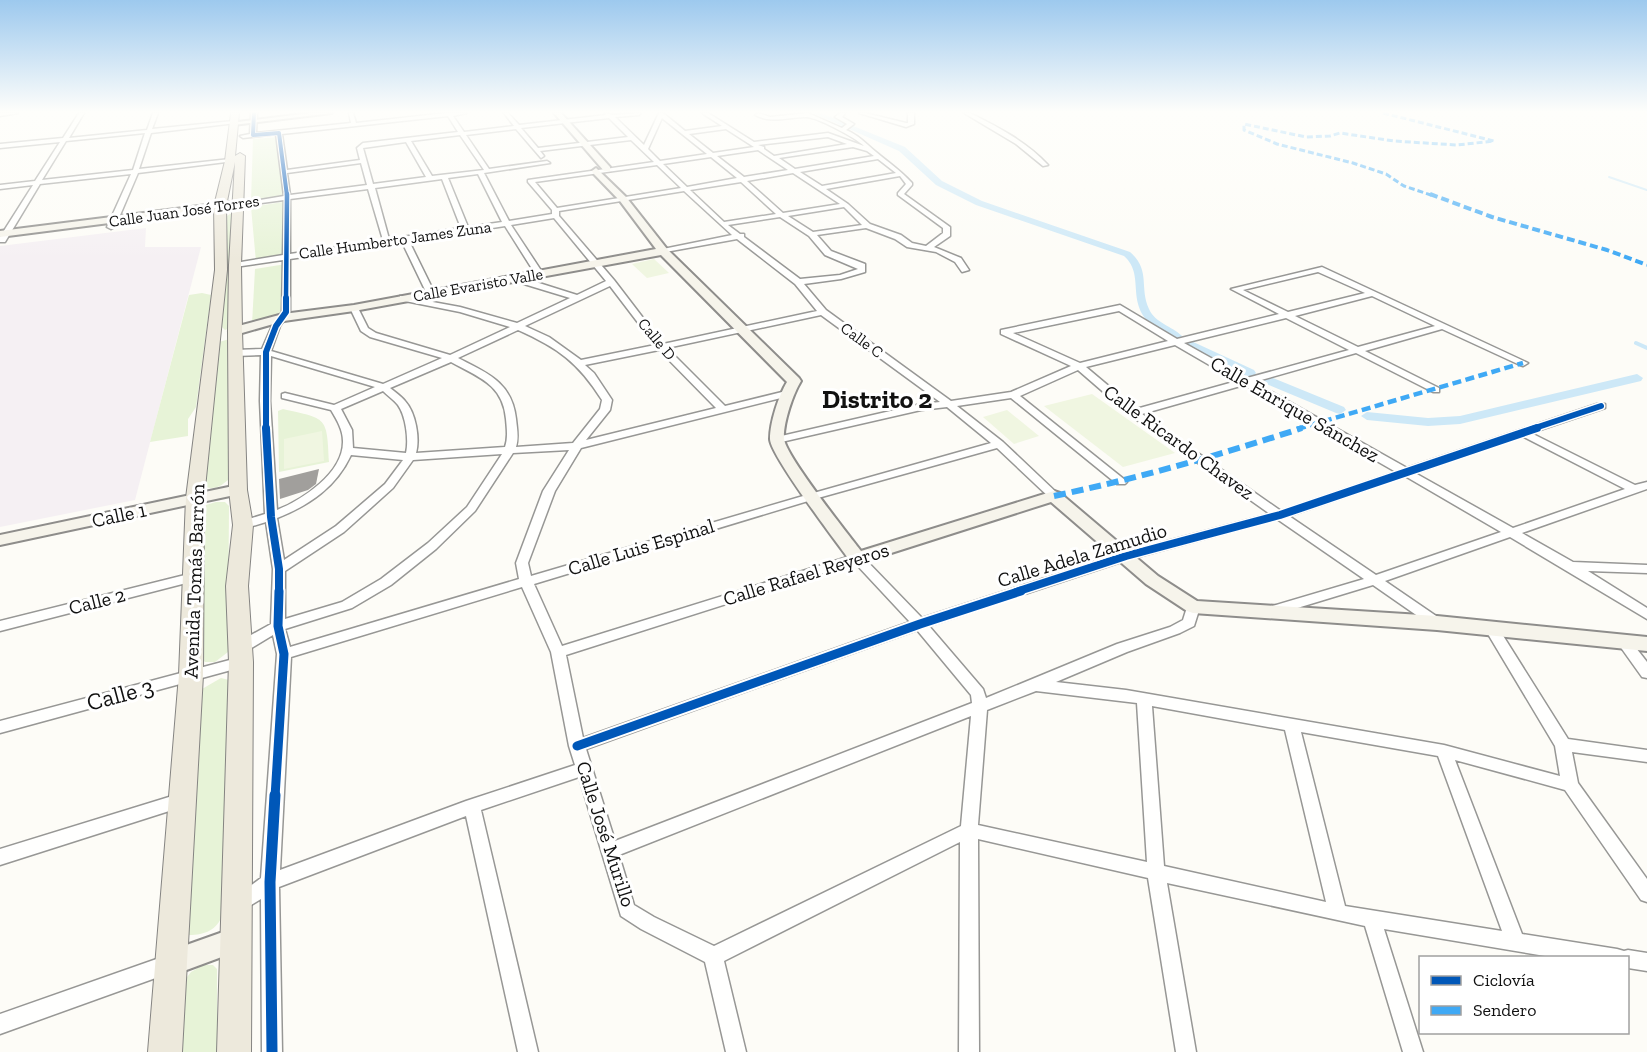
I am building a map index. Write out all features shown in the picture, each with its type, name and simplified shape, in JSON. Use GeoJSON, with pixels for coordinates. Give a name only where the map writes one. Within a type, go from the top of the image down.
{"type":"FeatureCollection","features":[{"type":"Feature","properties":{"kind":"main road","name":"Avenida Tomás Barrón"},"geometry":{"type":"LineString","coordinates":[[234,162],[221,209],[221,270],[228,340],[238,400],[238,490],[243,525],[237,586],[241,655],[234,1052]]}},
{"type":"Feature","properties":{"kind":"main road","name":"Avenida Tomás Barrón"},"geometry":{"type":"LineString","coordinates":[[165,1052],[191,675],[195,498],[228,340],[239,207],[235,162]]}},
{"type":"Feature","properties":{"kind":"street"},"geometry":{"type":"LineString","coordinates":[[2,237],[50,162]]}},
{"type":"Feature","properties":{"kind":"street"},"geometry":{"type":"LineString","coordinates":[[112,224],[138,162]]}},
{"type":"Feature","properties":{"kind":"street"},"geometry":{"type":"LineString","coordinates":[[0,187],[218,162]]}},
{"type":"Feature","properties":{"kind":"street"},"geometry":{"type":"LineString","coordinates":[[272,1052],[270,882],[284,654],[278,626],[279,569],[271,517],[265,401],[266,352],[276,326],[286,312],[287,197],[283,162]]}},
{"type":"Feature","properties":{"kind":"street"},"geometry":{"type":"LineString","coordinates":[[284,172],[355,162]]}},
{"type":"Feature","properties":{"kind":"street"},"geometry":{"type":"LineString","coordinates":[[363,162],[372,184],[386,240]]}},
{"type":"Feature","properties":{"kind":"street"},"geometry":{"type":"LineString","coordinates":[[421,162],[430,178]]}},
{"type":"Feature","properties":{"kind":"street"},"geometry":{"type":"LineString","coordinates":[[478,162],[507,224],[540,275]]}},
{"type":"Feature","properties":{"kind":"street"},"geometry":{"type":"LineString","coordinates":[[601,162],[607,170]]}},
{"type":"Feature","properties":{"kind":"street"},"geometry":{"type":"LineString","coordinates":[[547,163],[556,177],[657,162]]}},
{"type":"Feature","properties":{"kind":"street","name":"Calle C"},"geometry":{"type":"LineString","coordinates":[[658,162],[722,224],[741,236],[798,282],[823,312],[949,404],[999,444],[1054,496]]}},
{"type":"Feature","properties":{"kind":"street"},"geometry":{"type":"LineString","coordinates":[[720,162],[780,214],[812,234],[828,253],[862,266],[862,270],[841,277],[798,282]]}},
{"type":"Feature","properties":{"kind":"street"},"geometry":{"type":"LineString","coordinates":[[783,162],[846,205],[867,226],[898,237],[910,245],[938,250],[958,260],[966,270]]}},
{"type":"Feature","properties":{"kind":"street","name":"Calle Humberto James Zuna"},"geometry":{"type":"LineString","coordinates":[[235,265],[386,240],[507,224],[623,199],[849,162]]}},
{"type":"Feature","properties":{"kind":"street"},"geometry":{"type":"LineString","coordinates":[[886,162],[910,184],[900,194],[946,227],[947,234],[928,248]]}},
{"type":"Feature","properties":{"kind":"street"},"geometry":{"type":"LineString","coordinates":[[1042,162],[1045,165]]}},
{"type":"Feature","properties":{"kind":"street","name":"Calle Juan José Torres"},"geometry":{"type":"LineString","coordinates":[[2,237],[239,207],[372,184],[547,163]]}},
{"type":"Feature","properties":{"kind":"street"},"geometry":{"type":"LineString","coordinates":[[596,171],[623,199],[663,251],[794,381],[786,393],[777,440],[790,465],[857,558],[920,624],[978,693],[980,705],[969,830],[969,1052]]}},
{"type":"Feature","properties":{"kind":"street"},"geometry":{"type":"LineString","coordinates":[[822,189],[901,174]]}},
{"type":"Feature","properties":{"kind":"street"},"geometry":{"type":"LineString","coordinates":[[444,176],[465,230]]}},
{"type":"Feature","properties":{"kind":"street","name":"Calle D"},"geometry":{"type":"LineString","coordinates":[[556,177],[530,181],[661,347],[723,410]]}},
{"type":"Feature","properties":{"kind":"street"},"geometry":{"type":"LineString","coordinates":[[722,224],[846,205]]}},
{"type":"Feature","properties":{"kind":"street"},"geometry":{"type":"LineString","coordinates":[[812,234],[867,226]]}},
{"type":"Feature","properties":{"kind":"street","name":"Calle Evaristo Valle"},"geometry":{"type":"LineString","coordinates":[[228,340],[283,318],[354,308],[540,275],[741,236]]}},
{"type":"Feature","properties":{"kind":"street"},"geometry":{"type":"LineString","coordinates":[[404,239],[431,294]]}},
{"type":"Feature","properties":{"kind":"street"},"geometry":{"type":"LineString","coordinates":[[1436,390],[1235,289],[1319,269],[1523,363]]}},
{"type":"Feature","properties":{"kind":"street"},"geometry":{"type":"LineString","coordinates":[[517,279],[577,298]]}},
{"type":"Feature","properties":{"kind":"street"},"geometry":{"type":"LineString","coordinates":[[285,396],[335,408],[451,358],[611,282]]}},
{"type":"Feature","properties":{"kind":"street"},"geometry":{"type":"LineString","coordinates":[[777,440],[921,407],[1013,395],[1079,366],[1372,294]]}},
{"type":"Feature","properties":{"kind":"street","name":"Calle José Murillo"},"geometry":{"type":"LineString","coordinates":[[403,298],[470,312],[516,327],[546,340],[579,363],[607,400],[605,410],[576,446],[549,491],[522,563],[526,581],[558,652],[577,746],[627,910],[642,921],[696,944],[712,956]]}},
{"type":"Feature","properties":{"kind":"street"},"geometry":{"type":"LineString","coordinates":[[354,308],[364,329],[373,335],[451,358],[492,380],[504,394],[510,409],[513,439],[509,452]]}},
{"type":"Feature","properties":{"kind":"street","name":"Calle Enrique Sánchez"},"geometry":{"type":"LineString","coordinates":[[1004,332],[1120,308],[1174,341],[1571,566],[1647,614]]}},
{"type":"Feature","properties":{"kind":"street"},"geometry":{"type":"LineString","coordinates":[[579,363],[742,331],[823,312]]}},
{"type":"Feature","properties":{"kind":"street"},"geometry":{"type":"LineString","coordinates":[[1134,413],[1443,326]]}},
{"type":"Feature","properties":{"kind":"street","name":"Calle Ricardo Chavez"},"geometry":{"type":"LineString","coordinates":[[1004,332],[1079,366],[1134,413],[1437,623]]}},
{"type":"Feature","properties":{"kind":"street"},"geometry":{"type":"LineString","coordinates":[[228,340],[384,387],[403,404],[410,424],[413,445],[410,457],[389,486],[348,522],[279,569]]}},
{"type":"Feature","properties":{"kind":"street"},"geometry":{"type":"LineString","coordinates":[[348,451],[410,457],[576,446],[786,393]]}},
{"type":"Feature","properties":{"kind":"street"},"geometry":{"type":"LineString","coordinates":[[1013,395],[1121,482]]}},
{"type":"Feature","properties":{"kind":"street","name":"Calle Adela Zamudio"},"geometry":{"type":"LineString","coordinates":[[577,746],[920,624],[1126,556],[1280,515],[1601,406]]}},
{"type":"Feature","properties":{"kind":"street"},"geometry":{"type":"LineString","coordinates":[[243,525],[271,517],[312,497],[335,474],[348,451],[349,440],[345,426],[335,408]]}},
{"type":"Feature","properties":{"kind":"street"},"geometry":{"type":"LineString","coordinates":[[1522,433],[1634,489]]}},
{"type":"Feature","properties":{"kind":"street","name":"Calle Luis Espinal"},"geometry":{"type":"LineString","coordinates":[[284,654],[814,496],[999,444]]}},
{"type":"Feature","properties":{"kind":"street","name":"Calle 3"},"geometry":{"type":"LineString","coordinates":[[0,727],[191,675],[241,655],[278,626],[347,605],[386,582],[432,546],[471,509],[509,452]]}},
{"type":"Feature","properties":{"kind":"street"},"geometry":{"type":"LineString","coordinates":[[1270,611],[1375,580],[1647,485]]}},
{"type":"Feature","properties":{"kind":"street","name":"Calle 1"},"geometry":{"type":"LineString","coordinates":[[0,540],[238,490]]}},
{"type":"Feature","properties":{"kind":"street"},"geometry":{"type":"LineString","coordinates":[[1054,496],[1152,580],[1193,607],[1437,623],[1647,644]]}},
{"type":"Feature","properties":{"kind":"street","name":"Calle Rafael Reyeros"},"geometry":{"type":"LineString","coordinates":[[558,652],[1054,496]]}},
{"type":"Feature","properties":{"kind":"street"},"geometry":{"type":"LineString","coordinates":[[1571,566],[1647,569]]}},
{"type":"Feature","properties":{"kind":"street","name":"Calle 2"},"geometry":{"type":"LineString","coordinates":[[0,626],[193,577]]}},
{"type":"Feature","properties":{"kind":"street"},"geometry":{"type":"LineString","coordinates":[[610,851],[1035,685],[1122,648],[1175,630],[1189,623],[1193,607]]}},
{"type":"Feature","properties":{"kind":"street"},"geometry":{"type":"LineString","coordinates":[[1492,629],[1563,745],[1570,785],[1647,894]]}},
{"type":"Feature","properties":{"kind":"street"},"geometry":{"type":"LineString","coordinates":[[1624,642],[1647,673]]}},
{"type":"Feature","properties":{"kind":"street"},"geometry":{"type":"LineString","coordinates":[[1035,685],[1144,699],[1444,751],[1570,785]]}},
{"type":"Feature","properties":{"kind":"street"},"geometry":{"type":"LineString","coordinates":[[1144,699],[1156,871],[1186,1052]]}},
{"type":"Feature","properties":{"kind":"street"},"geometry":{"type":"LineString","coordinates":[[1292,724],[1338,913]]}},
{"type":"Feature","properties":{"kind":"street"},"geometry":{"type":"LineString","coordinates":[[1563,745],[1647,756]]}},
{"type":"Feature","properties":{"kind":"street"},"geometry":{"type":"LineString","coordinates":[[1444,751],[1516,942]]}},
{"type":"Feature","properties":{"kind":"street"},"geometry":{"type":"LineString","coordinates":[[238,906],[270,882],[472,806],[584,769]]}},
{"type":"Feature","properties":{"kind":"street"},"geometry":{"type":"LineString","coordinates":[[0,857],[183,800]]}},
{"type":"Feature","properties":{"kind":"street"},"geometry":{"type":"LineString","coordinates":[[472,806],[528,1052]]}},
{"type":"Feature","properties":{"kind":"street"},"geometry":{"type":"LineString","coordinates":[[731,1050],[712,956],[969,830],[1338,913],[1610,956]]}},
{"type":"Feature","properties":{"kind":"street"},"geometry":{"type":"LineString","coordinates":[[1372,919],[1413,1052]]}},
{"type":"Feature","properties":{"kind":"street"},"geometry":{"type":"LineString","coordinates":[[0,1024],[237,939]]}},
{"type":"Feature","properties":{"kind":"street"},"geometry":{"type":"LineString","coordinates":[[1629,959],[1647,962]]}},
{"type":"Feature","properties":{"kind":"shaded area"},"geometry":{"type":"Polygon","coordinates":[[[146,228],[145,247],[201,247],[135,500],[0,527],[0,246],[146,228]]]}},
{"type":"Feature","properties":{"kind":"green space"},"geometry":{"type":"Polygon","coordinates":[[[252,162],[280,162],[283,197],[251,201],[252,162]]]}},
{"type":"Feature","properties":{"kind":"green space"},"geometry":{"type":"Polygon","coordinates":[[[283,202],[285,257],[256,262],[251,207],[283,202]]]}},
{"type":"Feature","properties":{"kind":"green space"},"geometry":{"type":"Polygon","coordinates":[[[240,214],[242,267],[237,325],[225,330],[220,325],[227,264],[227,216],[240,214]]]}},
{"type":"Feature","properties":{"kind":"green space"},"geometry":{"type":"Polygon","coordinates":[[[654,259],[669,273],[647,278],[632,264],[654,259]]]}},
{"type":"Feature","properties":{"kind":"green space"},"geometry":{"type":"Polygon","coordinates":[[[286,264],[287,316],[252,324],[255,269],[286,264]]]}},
{"type":"Feature","properties":{"kind":"green space"},"geometry":{"type":"Polygon","coordinates":[[[202,293],[211,295],[196,407],[188,419],[188,436],[150,442],[189,295],[202,293]]]}},
{"type":"Feature","properties":{"kind":"green space"},"geometry":{"type":"Polygon","coordinates":[[[233,338],[228,480],[220,486],[211,488],[204,486],[219,342],[233,338]]]}},
{"type":"Feature","properties":{"kind":"green space"},"geometry":{"type":"Polygon","coordinates":[[[1092,394],[1175,453],[1123,467],[1044,406],[1092,394]]]}},
{"type":"Feature","properties":{"kind":"green space"},"geometry":{"type":"Polygon","coordinates":[[[283,409],[308,415],[322,422],[327,436],[329,462],[279,472],[278,411],[283,409]]]}},
{"type":"Feature","properties":{"kind":"green space"},"geometry":{"type":"Polygon","coordinates":[[[1007,410],[1039,436],[1014,444],[983,417],[1007,410]]]}},
{"type":"Feature","properties":{"kind":"green space"},"geometry":{"type":"Polygon","coordinates":[[[322,431],[324,461],[284,469],[284,439],[322,431]]]}},
{"type":"Feature","properties":{"kind":"green space"},"geometry":{"type":"Polygon","coordinates":[[[225,502],[229,506],[228,652],[215,662],[205,662],[201,658],[205,511],[206,505],[225,502]]]}},
{"type":"Feature","properties":{"kind":"green space"},"geometry":{"type":"Polygon","coordinates":[[[221,678],[229,680],[223,914],[214,928],[200,934],[189,935],[186,930],[202,689],[221,678]]]}},
{"type":"Feature","properties":{"kind":"green space"},"geometry":{"type":"Polygon","coordinates":[[[203,965],[213,965],[217,969],[217,1052],[177,1052],[184,981],[191,972],[203,965]]]}},
{"type":"Feature","properties":{"kind":"building"},"geometry":{"type":"Polygon","coordinates":[[[319,469],[316,484],[308,490],[280,499],[279,479],[319,469]]]}},
{"type":"Feature","properties":{"kind":"waterway"},"geometry":{"type":"LineString","coordinates":[[916,162],[939,183],[979,203],[1127,254],[1138,267],[1141,301],[1148,316],[1163,329],[1176,336]]}},
{"type":"Feature","properties":{"kind":"waterway"},"geometry":{"type":"LineString","coordinates":[[1609,177],[1647,190]]}},
{"type":"Feature","properties":{"kind":"waterway"},"geometry":{"type":"LineString","coordinates":[[1189,343],[1250,373]]}},
{"type":"Feature","properties":{"kind":"waterway"},"geometry":{"type":"LineString","coordinates":[[1636,343],[1647,348]]}},
{"type":"Feature","properties":{"kind":"waterway"},"geometry":{"type":"LineString","coordinates":[[1367,416],[1428,422],[1460,420],[1637,378]]}},
{"type":"Feature","properties":{"kind":"waterway"},"geometry":{"type":"LineString","coordinates":[[1268,380],[1340,410]]}},
{"type":"Feature","properties":{"kind":"marked path"},"geometry":{"type":"LineString","coordinates":[[1349,162],[1386,174],[1404,186],[1492,217],[1607,250],[1647,265]]}},
{"type":"Feature","properties":{"kind":"marked path"},"geometry":{"type":"LineString","coordinates":[[1054,496],[1121,482],[1200,461],[1320,422],[1523,363]]}},
{"type":"Feature","properties":{"kind":"cycle path"},"geometry":{"type":"LineString","coordinates":[[272,1052],[270,882],[284,654],[278,626],[279,569],[271,517],[265,401],[266,352],[276,326],[286,312],[287,197],[283,162]]}},
{"type":"Feature","properties":{"kind":"cycle path"},"geometry":{"type":"LineString","coordinates":[[577,746],[920,624],[1126,556],[1280,515],[1601,406]]}},
{"type":"Feature","properties":{"kind":"district","name":"Distrito 2"},"geometry":{"type":"Point","coordinates":[877,399]}}]}
